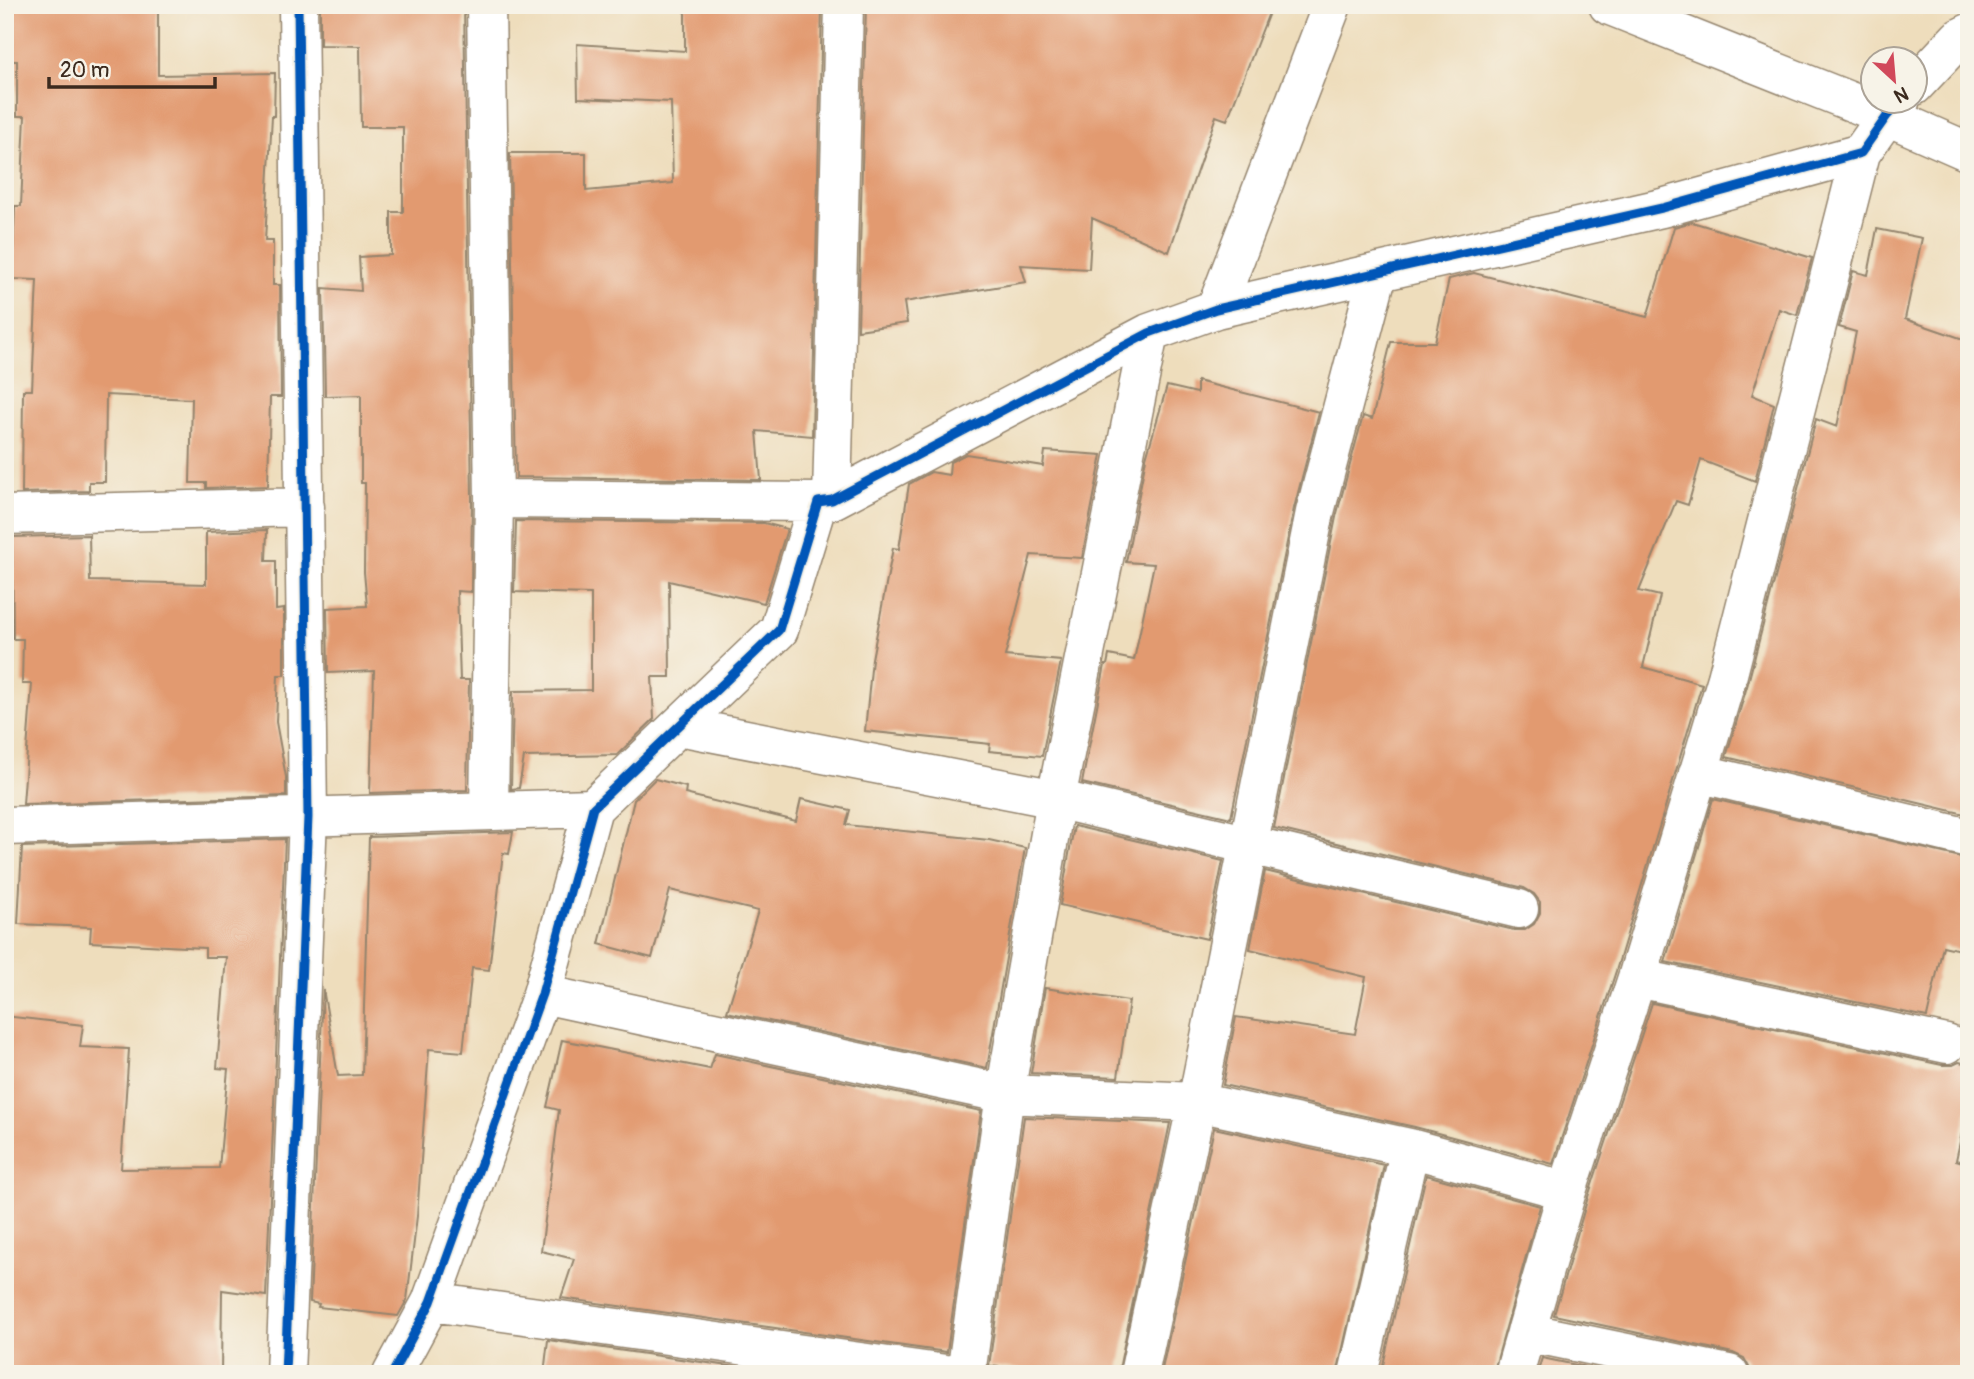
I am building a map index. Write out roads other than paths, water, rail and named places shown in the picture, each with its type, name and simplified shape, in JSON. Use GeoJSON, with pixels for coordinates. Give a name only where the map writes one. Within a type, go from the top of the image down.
{"type":"FeatureCollection","features":[{"type":"Feature","properties":{"kind":"street"},"geometry":{"type":"LineString","coordinates":[[285,1374],[308,817],[298,5]]}},
{"type":"Feature","properties":{"kind":"street"},"geometry":{"type":"LineString","coordinates":[[486,5],[494,499],[489,811]]}},
{"type":"Feature","properties":{"kind":"street"},"geometry":{"type":"LineString","coordinates":[[392,1374],[431,1302],[542,994],[593,808],[779,630],[825,501],[844,5]]}},
{"type":"Feature","properties":{"kind":"street"},"geometry":{"type":"LineString","coordinates":[[1216,309],[1332,5]]}},
{"type":"Feature","properties":{"kind":"street"},"geometry":{"type":"LineString","coordinates":[[1608,5],[1858,96]]}},
{"type":"Feature","properties":{"kind":"street"},"geometry":{"type":"LineString","coordinates":[[1928,71],[1959,38],[1969,33]]}},
{"type":"Feature","properties":{"kind":"street"},"geometry":{"type":"LineString","coordinates":[[1514,1374],[1567,1191],[1637,978],[1727,678],[1861,153],[1888,116]]}},
{"type":"Feature","properties":{"kind":"street"},"geometry":{"type":"LineString","coordinates":[[1905,116],[1969,152]]}},
{"type":"Feature","properties":{"kind":"street"},"geometry":{"type":"LineString","coordinates":[[494,499],[825,501],[1149,333],[1216,309],[1661,208],[1861,153]]}},
{"type":"Feature","properties":{"kind":"street"},"geometry":{"type":"LineString","coordinates":[[1139,1374],[1197,1101],[1315,512],[1378,272]]}},
{"type":"Feature","properties":{"kind":"street"},"geometry":{"type":"LineString","coordinates":[[966,1374],[1005,1094],[1056,799],[1149,333]]}},
{"type":"Feature","properties":{"kind":"street"},"geometry":{"type":"LineString","coordinates":[[5,515],[304,507]]}},
{"type":"Feature","properties":{"kind":"street"},"geometry":{"type":"LineString","coordinates":[[679,726],[1056,799],[1519,909]]}},
{"type":"Feature","properties":{"kind":"street"},"geometry":{"type":"LineString","coordinates":[[1698,773],[1969,838]]}},
{"type":"Feature","properties":{"kind":"street"},"geometry":{"type":"LineString","coordinates":[[5,826],[593,808]]}},
{"type":"Feature","properties":{"kind":"street"},"geometry":{"type":"LineString","coordinates":[[1637,978],[1947,1044]]}},
{"type":"Feature","properties":{"kind":"street"},"geometry":{"type":"LineString","coordinates":[[542,994],[1005,1094],[1197,1101],[1410,1149],[1567,1191]]}},
{"type":"Feature","properties":{"kind":"street"},"geometry":{"type":"LineString","coordinates":[[1358,1374],[1410,1149]]}},
{"type":"Feature","properties":{"kind":"street"},"geometry":{"type":"LineString","coordinates":[[431,1302],[946,1374]]}},
{"type":"Feature","properties":{"kind":"street"},"geometry":{"type":"LineString","coordinates":[[1526,1332],[1729,1374]]}}]}
